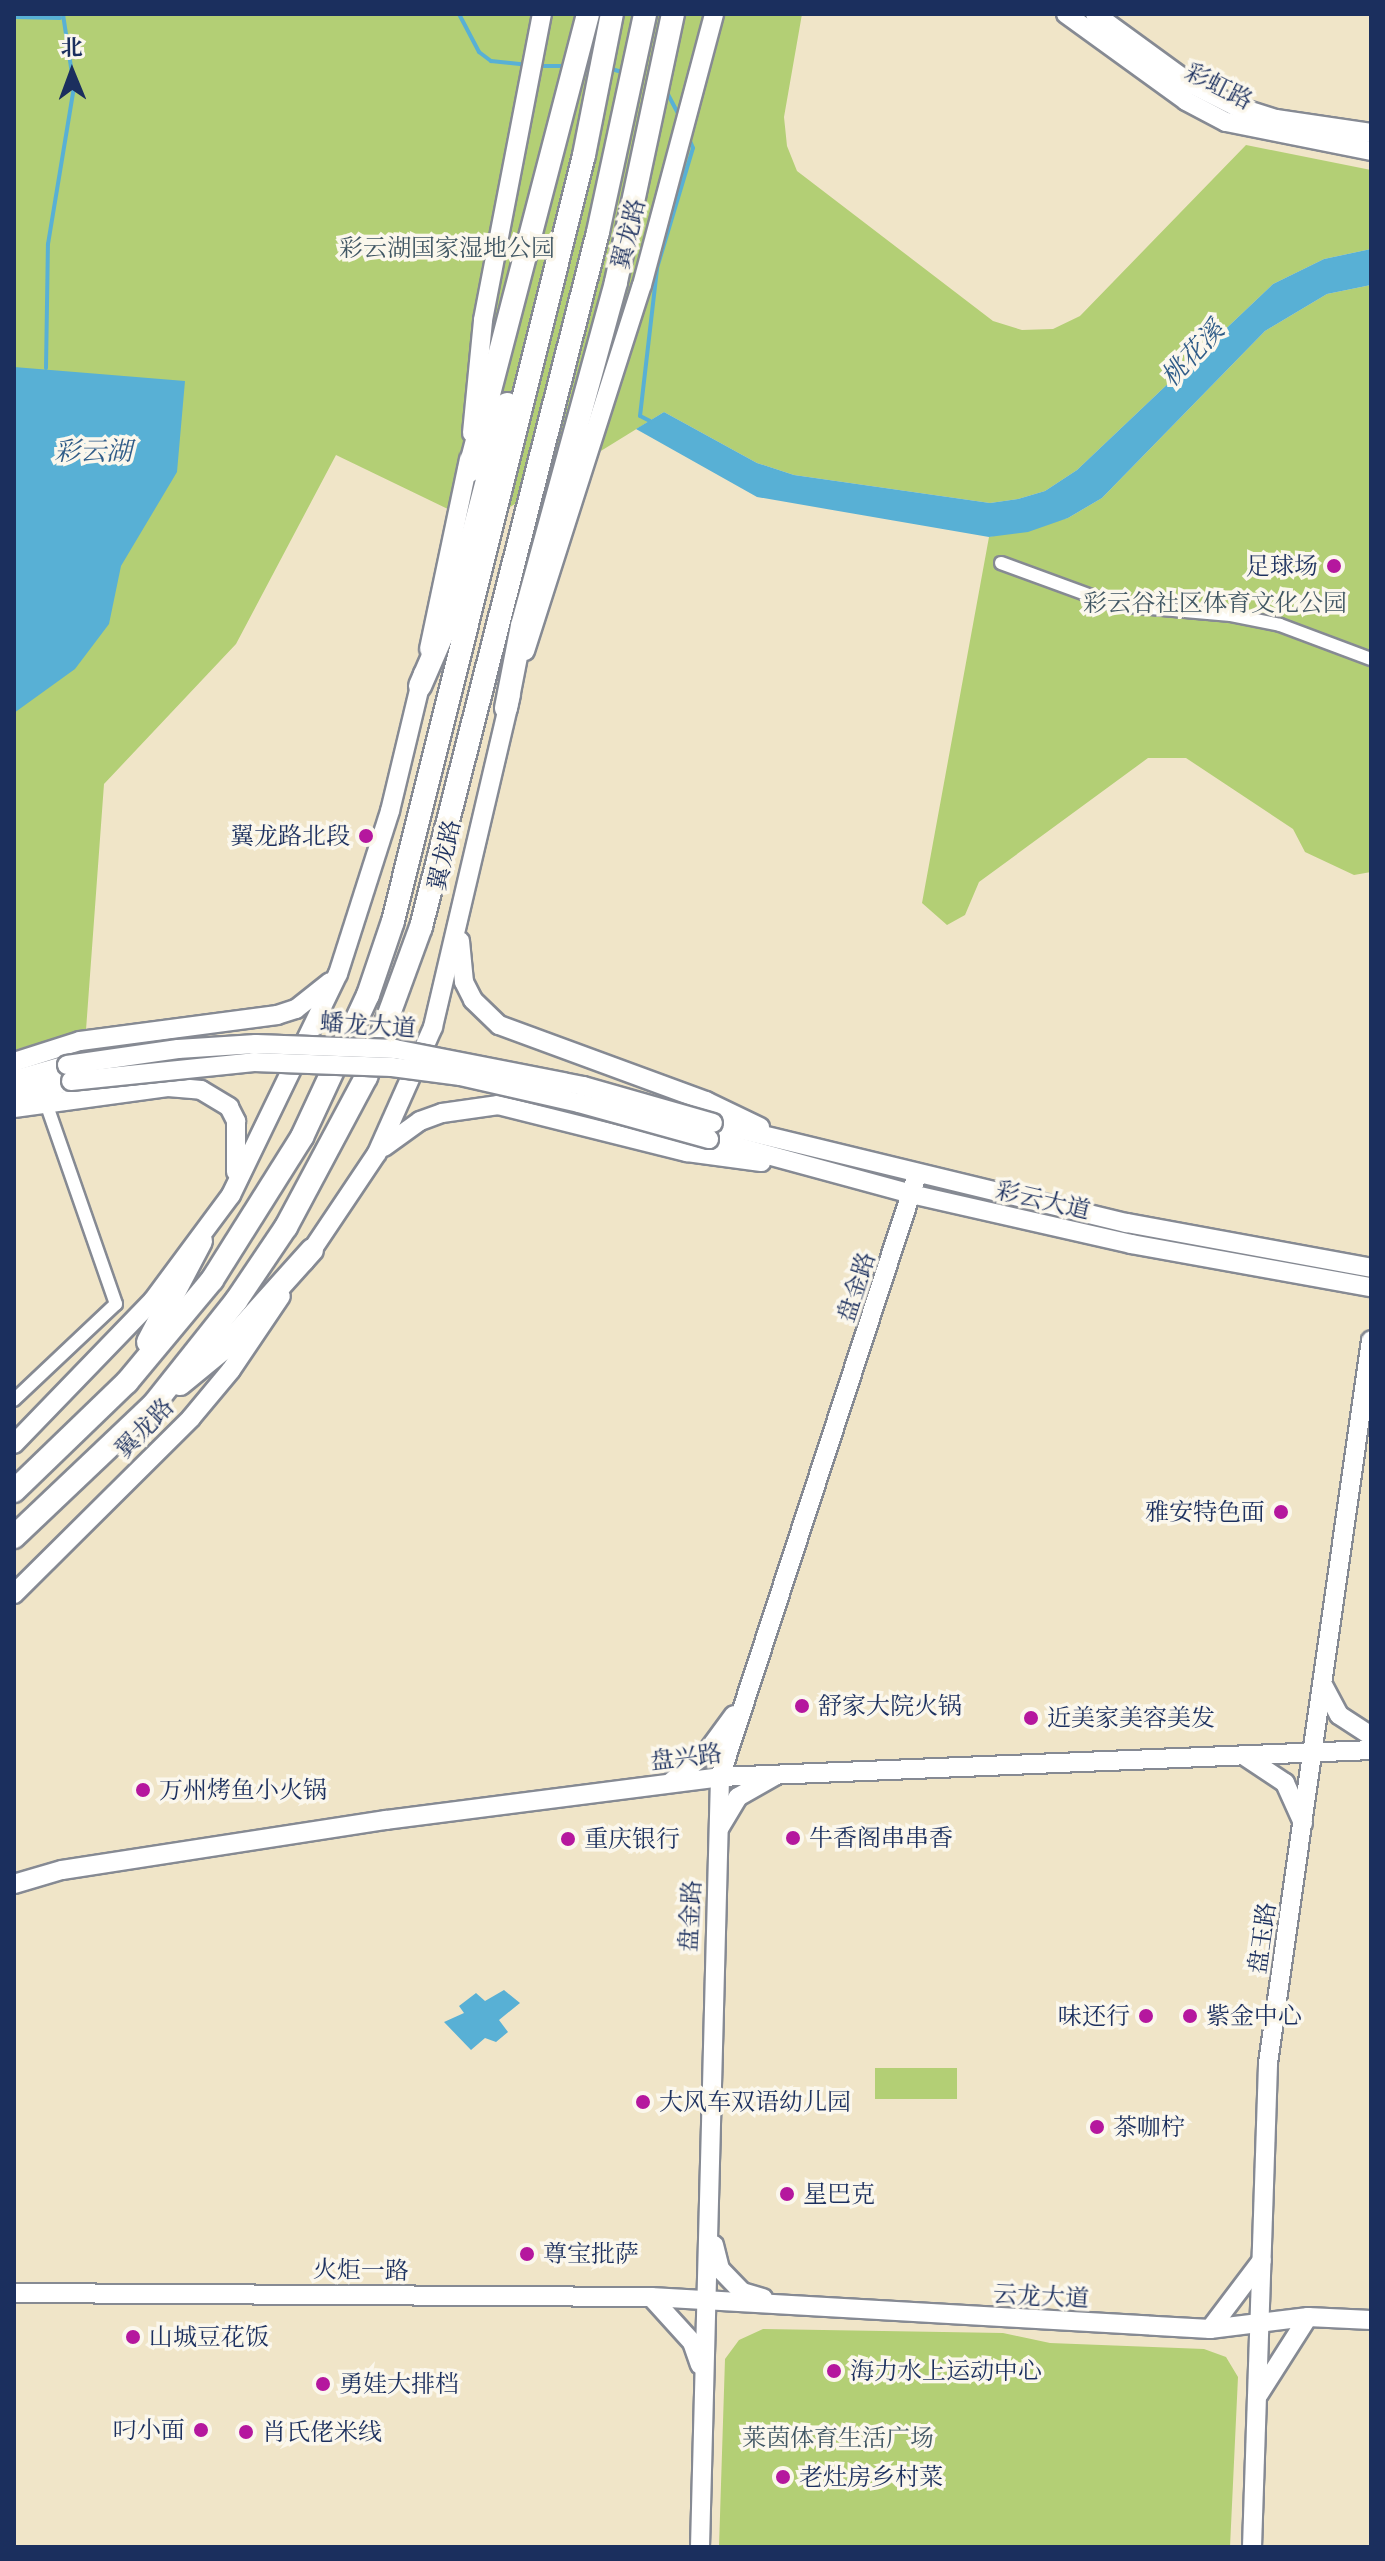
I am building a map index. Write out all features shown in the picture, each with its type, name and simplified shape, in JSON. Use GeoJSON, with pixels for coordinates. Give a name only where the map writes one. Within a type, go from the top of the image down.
{"type":"FeatureCollection","features":[{"type":"Feature","properties":{"kind":"highway"},"geometry":{"type":"LineString","coordinates":[[469,471],[588,14]]}},
{"type":"Feature","properties":{"kind":"highway","name":"翼龙路"},"geometry":{"type":"LineString","coordinates":[[14,1491],[127,1382],[212,1280],[259,1210],[337,1070],[393,921],[461,613],[584,155],[612,14]]}},
{"type":"Feature","properties":{"kind":"highway","name":"翼龙路"},"geometry":{"type":"LineString","coordinates":[[14,1537],[154,1404],[236,1301],[286,1227],[366,1077],[421,927],[598,232],[645,14]]}},
{"type":"Feature","properties":{"kind":"highway"},"geometry":{"type":"LineString","coordinates":[[506,708],[616,282],[673,14]]}},
{"type":"Feature","properties":{"kind":"highway"},"geometry":{"type":"LineString","coordinates":[[556,507],[598,232]]}},
{"type":"Feature","properties":{"kind":"highway"},"geometry":{"type":"LineString","coordinates":[[420,686],[461,613]]}},
{"type":"Feature","properties":{"kind":"highway"},"geometry":{"type":"LineString","coordinates":[[127,1382],[201,1241]]}},
{"type":"Feature","properties":{"kind":"highway"},"geometry":{"type":"LineString","coordinates":[[154,1404],[210,1362],[312,1250]]}},
{"type":"Feature","properties":{"kind":"main road"},"geometry":{"type":"LineString","coordinates":[[14,1444],[113,1344],[201,1241],[231,1195],[338,974],[365,897],[420,686],[469,471],[483,320],[542,14]]}},
{"type":"Feature","properties":{"kind":"main road","name":"翼龙路"},"geometry":{"type":"LineString","coordinates":[[527,628],[642,285],[714,14]]}},
{"type":"Feature","properties":{"kind":"main road","name":"彩虹路"},"geometry":{"type":"LineString","coordinates":[[1066,14],[1186,101],[1226,122],[1371,151]]}},
{"type":"Feature","properties":{"kind":"main road","name":"彩虹路"},"geometry":{"type":"LineString","coordinates":[[1095,14],[1191,84],[1235,106],[1276,119],[1371,133]]}},
{"type":"Feature","properties":{"kind":"main road","name":"翼龙路"},"geometry":{"type":"LineString","coordinates":[[14,1594],[191,1418],[231,1370],[377,1153],[433,1027],[506,708]]}},
{"type":"Feature","properties":{"kind":"main road"},"geometry":{"type":"LineString","coordinates":[[458,911],[464,982],[478,1007],[499,1025],[706,1101],[792,1142]]}},
{"type":"Feature","properties":{"kind":"main road"},"geometry":{"type":"LineString","coordinates":[[14,1062],[95,1038],[277,1015],[296,1009],[338,974]]}},
{"type":"Feature","properties":{"kind":"main road","name":"蟠龙大道"},"geometry":{"type":"LineString","coordinates":[[14,1080],[69,1073],[178,1049],[256,1044],[395,1049],[583,1086],[711,1131]]}},
{"type":"Feature","properties":{"kind":"main road","name":"蟠龙大道"},"geometry":{"type":"LineString","coordinates":[[14,1096],[69,1073]]}},
{"type":"Feature","properties":{"kind":"main road"},"geometry":{"type":"LineString","coordinates":[[14,1108],[47,1106],[168,1087],[217,1097],[229,1107],[240,1137],[231,1195]]}},
{"type":"Feature","properties":{"kind":"main road"},"geometry":{"type":"LineString","coordinates":[[377,1153],[420,1121],[469,1107],[498,1105],[687,1152],[803,1165]]}},
{"type":"Feature","properties":{"kind":"main road","name":"彩云大道"},"geometry":{"type":"LineString","coordinates":[[711,1131],[792,1142],[917,1175],[1127,1223],[1371,1268]]}},
{"type":"Feature","properties":{"kind":"main road","name":"彩云大道"},"geometry":{"type":"LineString","coordinates":[[711,1131],[803,1165],[911,1194],[1131,1244],[1371,1287]]}},
{"type":"Feature","properties":{"kind":"main road","name":"盘金路"},"geometry":{"type":"LineString","coordinates":[[700,2547],[720,1777],[917,1175]]}},
{"type":"Feature","properties":{"kind":"main road","name":"盘玉路"},"geometry":{"type":"LineString","coordinates":[[1252,2547],[1268,2063],[1371,1340]]}},
{"type":"Feature","properties":{"kind":"main road"},"geometry":{"type":"LineString","coordinates":[[1322,1683],[1339,1715],[1371,1736]]}},
{"type":"Feature","properties":{"kind":"main road"},"geometry":{"type":"LineString","coordinates":[[670,1783],[706,1753],[743,1703]]}},
{"type":"Feature","properties":{"kind":"main road","name":"盘兴路"},"geometry":{"type":"LineString","coordinates":[[14,1884],[62,1870],[386,1820],[720,1777],[781,1772],[1312,1755],[1371,1750]]}},
{"type":"Feature","properties":{"kind":"main road"},"geometry":{"type":"LineString","coordinates":[[1246,1757],[1285,1783],[1303,1823]]}},
{"type":"Feature","properties":{"kind":"main road"},"geometry":{"type":"LineString","coordinates":[[718,1831],[738,1797],[781,1772]]}},
{"type":"Feature","properties":{"kind":"main road"},"geometry":{"type":"LineString","coordinates":[[708,2223],[720,2269],[742,2292],[787,2305]]}},
{"type":"Feature","properties":{"kind":"main road"},"geometry":{"type":"LineString","coordinates":[[1210,2329],[1262,2260]]}},
{"type":"Feature","properties":{"kind":"main road","name":"火炬一路"},"geometry":{"type":"LineString","coordinates":[[14,2293],[651,2297],[707,2301]]}},
{"type":"Feature","properties":{"kind":"main road"},"geometry":{"type":"LineString","coordinates":[[651,2297],[692,2342],[705,2379]]}},
{"type":"Feature","properties":{"kind":"main road","name":"云龙大道"},"geometry":{"type":"LineString","coordinates":[[707,2301],[1210,2329],[1308,2317],[1371,2320]]}},
{"type":"Feature","properties":{"kind":"main road"},"geometry":{"type":"LineString","coordinates":[[1258,2396],[1308,2317]]}},
{"type":"Feature","properties":{"kind":"street"},"geometry":{"type":"LineString","coordinates":[[1001,563],[1116,605],[1280,625],[1371,659]]}},
{"type":"Feature","properties":{"kind":"street"},"geometry":{"type":"LineString","coordinates":[[14,1400],[116,1304],[47,1106]]}},
{"type":"Feature","properties":{"kind":"green space","name":"彩云湖国家湿地公园"},"geometry":{"type":"Polygon","coordinates":[[[14,14],[802,14],[784,117],[787,146],[797,171],[993,321],[1022,330],[1053,329],[1080,316],[1246,145],[1371,170],[1371,249],[1324,259],[1273,284],[1077,470],[1045,491],[1018,499],[990,503],[794,475],[757,463],[664,412],[481,525],[336,455],[236,644],[104,784],[86,1030],[14,1050],[14,14]]]}},
{"type":"Feature","properties":{"kind":"green space","name":"彩云谷社区体育文化公园"},"geometry":{"type":"Polygon","coordinates":[[[1371,285],[1371,872],[1354,875],[1305,852],[1293,829],[1186,758],[1148,758],[979,882],[965,915],[947,925],[922,903],[989,537],[1068,518],[1102,498],[1265,331],[1327,294],[1371,285]]]}},
{"type":"Feature","properties":{"kind":"green space"},"geometry":{"type":"Polygon","coordinates":[[[875,2068],[957,2068],[957,2099],[875,2099],[875,2068]]]}},
{"type":"Feature","properties":{"kind":"green space","name":"莱茵体育生活广场"},"geometry":{"type":"Polygon","coordinates":[[[763,2329],[1003,2333],[1050,2343],[1204,2349],[1226,2357],[1238,2377],[1230,2547],[719,2547],[725,2359],[739,2340],[763,2329]]]}},
{"type":"Feature","properties":{"kind":"water"},"geometry":{"type":"Polygon","coordinates":[[[1371,249],[1371,285],[1327,294],[1265,331],[1102,498],[1068,518],[1028,532],[989,537],[757,497],[636,429],[664,412],[757,463],[794,475],[990,503],[1018,499],[1045,491],[1077,470],[1273,284],[1324,259],[1371,249]]]}},
{"type":"Feature","properties":{"kind":"water","name":"彩云湖"},"geometry":{"type":"Polygon","coordinates":[[[14,367],[185,381],[177,472],[121,566],[109,624],[75,669],[14,713],[14,367]]]}},
{"type":"Feature","properties":{"kind":"water"},"geometry":{"type":"Polygon","coordinates":[[[504,1990],[520,2003],[499,2020],[508,2032],[496,2042],[485,2038],[471,2050],[444,2022],[464,2013],[459,2006],[476,1993],[485,2001],[504,1990]]]}},
{"type":"Feature","properties":{"kind":"waterway"},"geometry":{"type":"LineString","coordinates":[[46,368],[48,244],[74,87],[63,14]]}},
{"type":"Feature","properties":{"kind":"waterway"},"geometry":{"type":"LineString","coordinates":[[459,14],[479,52],[491,61],[527,65]]}},
{"type":"Feature","properties":{"kind":"waterway"},"geometry":{"type":"LineString","coordinates":[[14,17],[60,18]]}},
{"type":"Feature","properties":{"kind":"waterway"},"geometry":{"type":"LineString","coordinates":[[540,66],[567,66]]}},
{"type":"Feature","properties":{"kind":"waterway"},"geometry":{"type":"LineString","coordinates":[[608,68],[626,73]]}},
{"type":"Feature","properties":{"kind":"waterway"},"geometry":{"type":"LineString","coordinates":[[664,87],[680,117]]}},
{"type":"Feature","properties":{"kind":"waterway"},"geometry":{"type":"LineString","coordinates":[[650,421],[640,416],[657,268],[693,148],[688,136]]}},
{"type":"Feature","properties":{"kind":"place","name":"足球场"},"geometry":{"type":"Point","coordinates":[1334,566]}},
{"type":"Feature","properties":{"kind":"place","name":"翼龙路北段"},"geometry":{"type":"Point","coordinates":[366,836]}},
{"type":"Feature","properties":{"kind":"place","name":"雅安特色面"},"geometry":{"type":"Point","coordinates":[1281,1512]}},
{"type":"Feature","properties":{"kind":"place","name":"舒家大院火锅"},"geometry":{"type":"Point","coordinates":[802,1706]}},
{"type":"Feature","properties":{"kind":"place","name":"近美家美容美发"},"geometry":{"type":"Point","coordinates":[1031,1718]}},
{"type":"Feature","properties":{"kind":"place","name":"万州烤鱼小火锅"},"geometry":{"type":"Point","coordinates":[143,1790]}},
{"type":"Feature","properties":{"kind":"place","name":"牛香阁串串香"},"geometry":{"type":"Point","coordinates":[793,1838]}},
{"type":"Feature","properties":{"kind":"place","name":"重庆银行"},"geometry":{"type":"Point","coordinates":[568,1839]}},
{"type":"Feature","properties":{"kind":"place","name":"味还行"},"geometry":{"type":"Point","coordinates":[1146,2016]}},
{"type":"Feature","properties":{"kind":"place","name":"紫金中心"},"geometry":{"type":"Point","coordinates":[1190,2016]}},
{"type":"Feature","properties":{"kind":"place","name":"大风车双语幼儿园"},"geometry":{"type":"Point","coordinates":[643,2102]}},
{"type":"Feature","properties":{"kind":"place","name":"茶咖柠"},"geometry":{"type":"Point","coordinates":[1097,2127]}},
{"type":"Feature","properties":{"kind":"place","name":"星巴克"},"geometry":{"type":"Point","coordinates":[787,2194]}},
{"type":"Feature","properties":{"kind":"place","name":"尊宝批萨"},"geometry":{"type":"Point","coordinates":[527,2254]}},
{"type":"Feature","properties":{"kind":"place","name":"山城豆花饭"},"geometry":{"type":"Point","coordinates":[133,2337]}},
{"type":"Feature","properties":{"kind":"place","name":"海力水上运动中心"},"geometry":{"type":"Point","coordinates":[834,2371]}},
{"type":"Feature","properties":{"kind":"place","name":"勇娃大排档"},"geometry":{"type":"Point","coordinates":[323,2384]}},
{"type":"Feature","properties":{"kind":"place","name":"叼小面"},"geometry":{"type":"Point","coordinates":[201,2430]}},
{"type":"Feature","properties":{"kind":"place","name":"肖氏佬米线"},"geometry":{"type":"Point","coordinates":[246,2432]}},
{"type":"Feature","properties":{"kind":"place","name":"老灶房乡村菜"},"geometry":{"type":"Point","coordinates":[783,2477]}},
{"type":"Feature","properties":{"kind":"water label","name":"桃花溪"},"geometry":{"type":"Point","coordinates":[1193,354]}}]}
